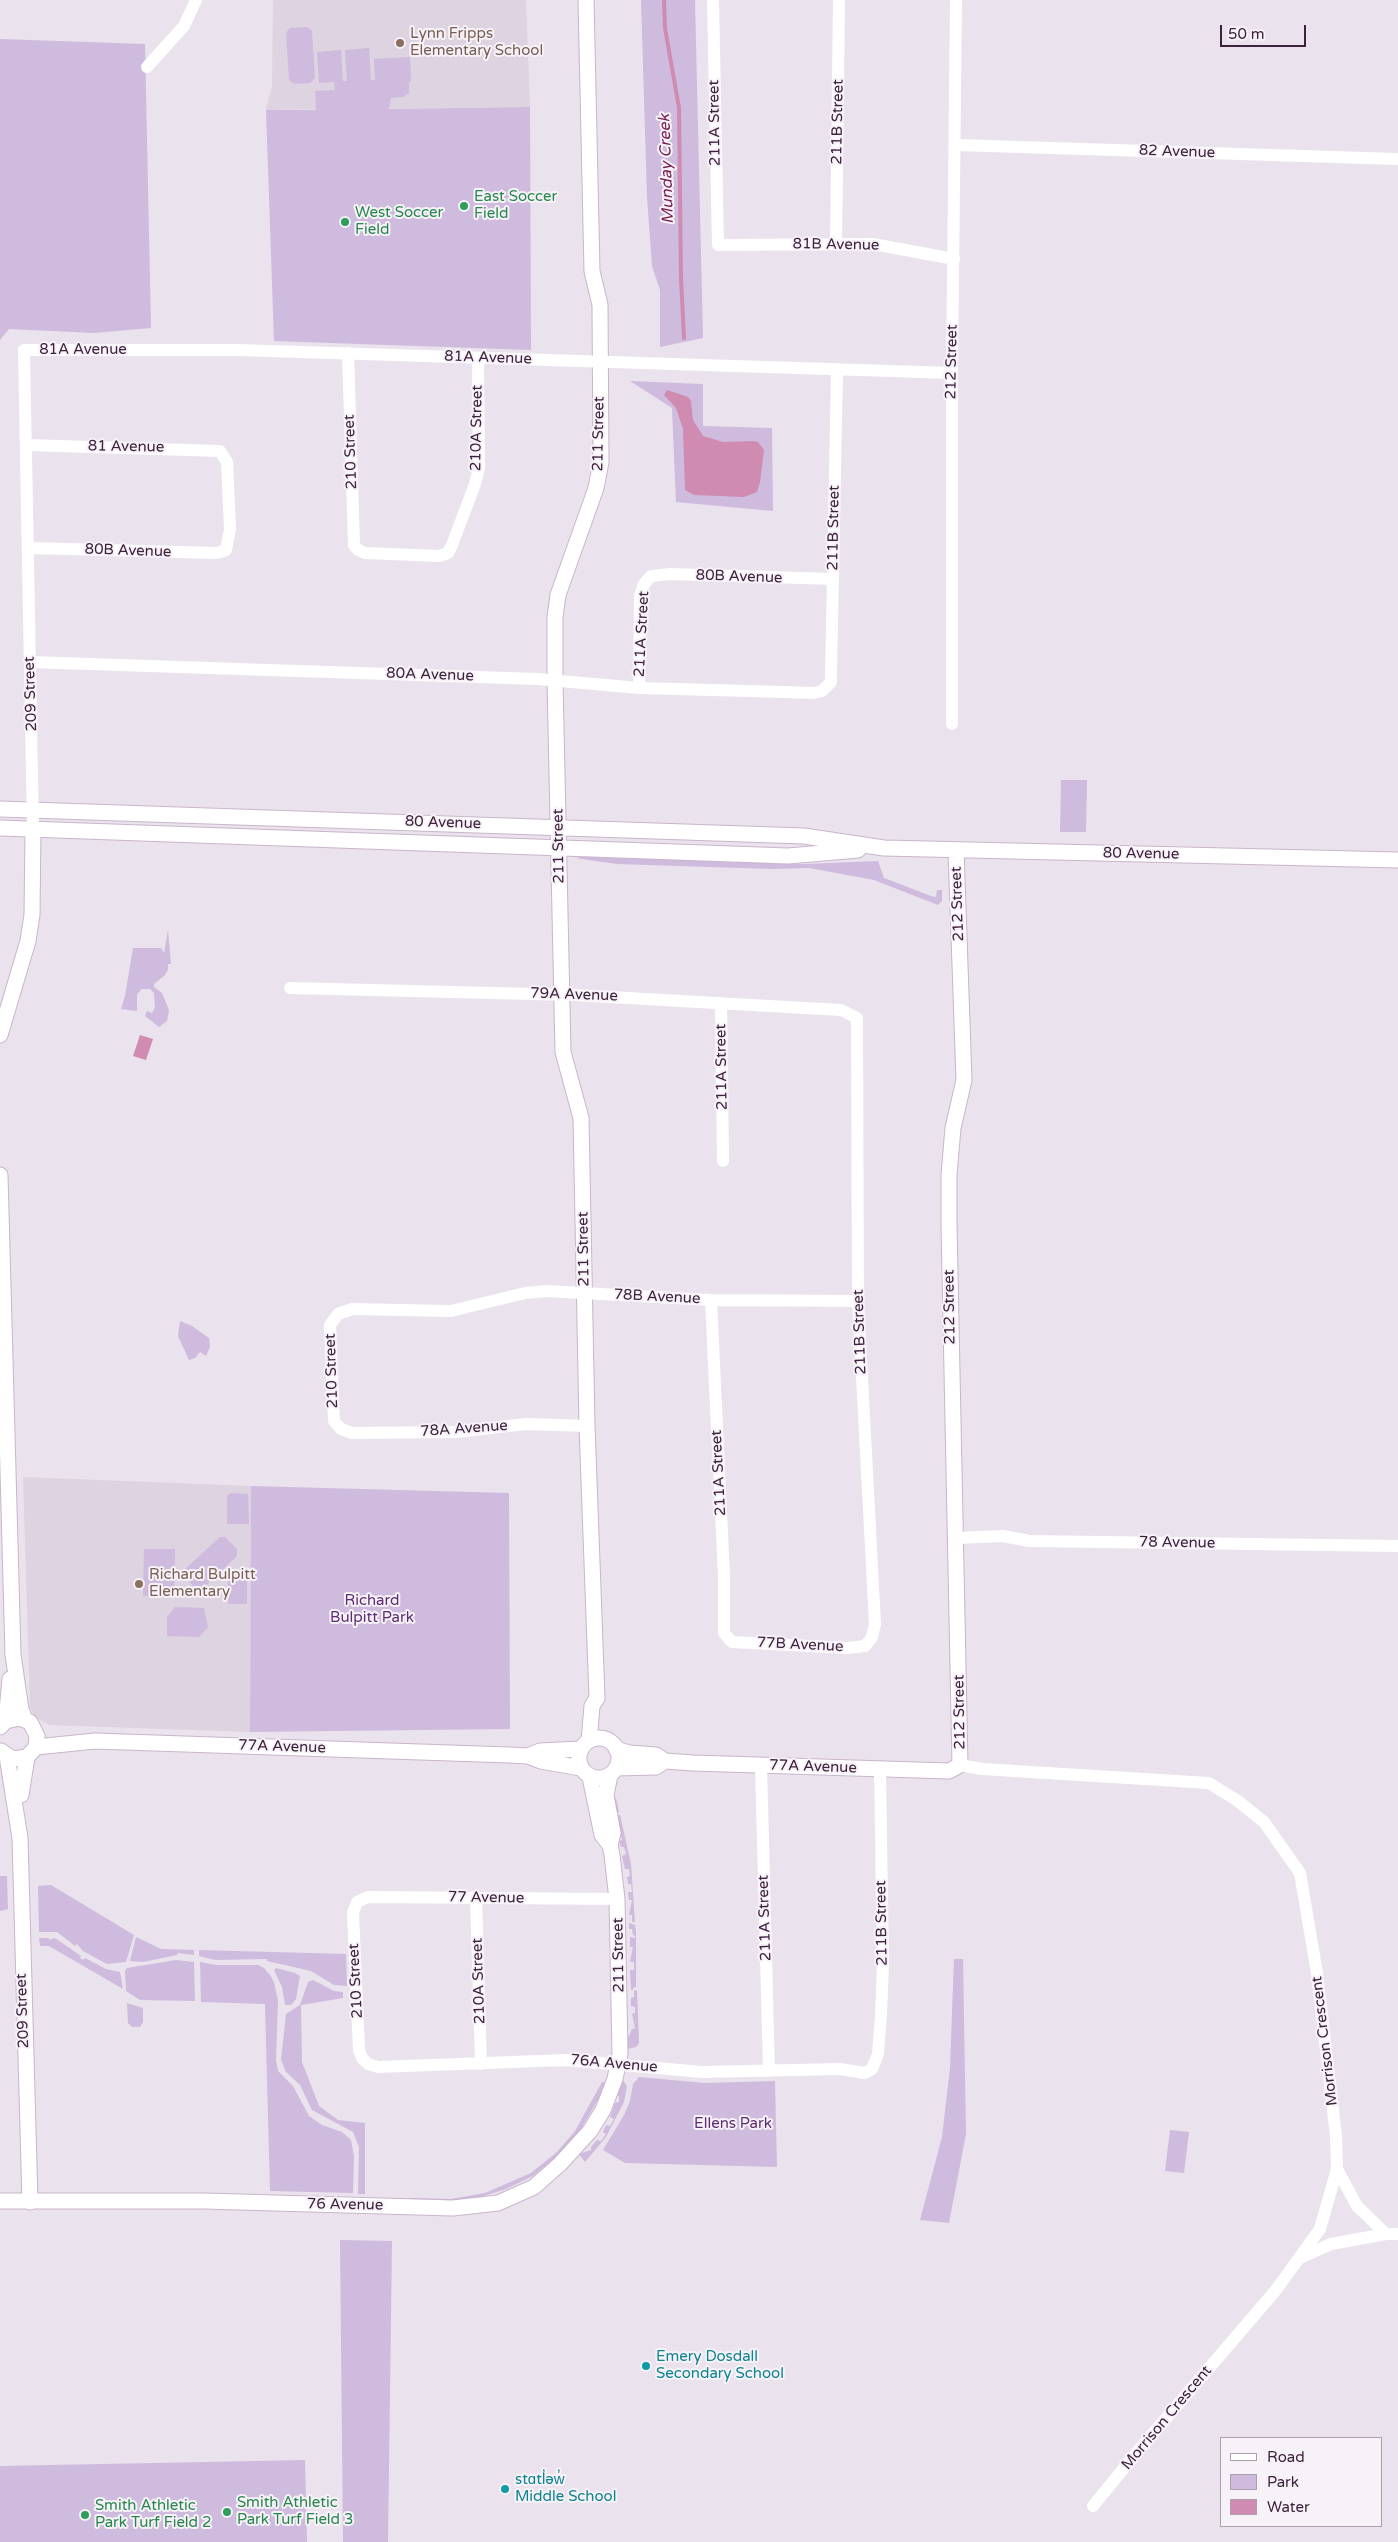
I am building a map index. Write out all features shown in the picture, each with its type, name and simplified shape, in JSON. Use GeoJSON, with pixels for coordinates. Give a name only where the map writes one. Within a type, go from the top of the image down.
{"type":"FeatureCollection","features":[{"type":"Feature","properties":{"kind":"street"},"geometry":{"type":"LineString","coordinates":[[147,67],[184,26],[196,0]]}},
{"type":"Feature","properties":{"kind":"street","name":"211 Street"},"geometry":{"type":"LineString","coordinates":[[586,0],[592,271],[600,305],[599,475],[558,595],[555,618],[555,681],[563,1052],[582,1118],[587,1426],[597,1698],[602,1706],[611,1744]]}},
{"type":"Feature","properties":{"kind":"street","name":"211A Street"},"geometry":{"type":"LineString","coordinates":[[713,0],[718,245]]}},
{"type":"Feature","properties":{"kind":"street","name":"211B Street"},"geometry":{"type":"LineString","coordinates":[[836,244],[839,0]]}},
{"type":"Feature","properties":{"kind":"street","name":"212 Street"},"geometry":{"type":"LineString","coordinates":[[952,724],[952,373],[956,145],[956,0]]}},
{"type":"Feature","properties":{"kind":"street","name":"82 Avenue"},"geometry":{"type":"LineString","coordinates":[[956,145],[1398,159]]}},
{"type":"Feature","properties":{"kind":"street","name":"81B Avenue"},"geometry":{"type":"LineString","coordinates":[[718,245],[873,244],[954,259]]}},
{"type":"Feature","properties":{"kind":"street","name":"81A Avenue"},"geometry":{"type":"LineString","coordinates":[[24,350],[238,350],[952,373]]}},
{"type":"Feature","properties":{"kind":"street","name":"209 Street"},"geometry":{"type":"LineString","coordinates":[[0,1035],[30,932],[34,887],[24,350]]}},
{"type":"Feature","properties":{"kind":"street","name":"210 Street"},"geometry":{"type":"LineString","coordinates":[[348,353],[354,545],[358,550],[365,553],[438,556],[448,552]]}},
{"type":"Feature","properties":{"kind":"street","name":"210A Street"},"geometry":{"type":"LineString","coordinates":[[448,552],[475,484],[479,468],[478,358]]}},
{"type":"Feature","properties":{"kind":"street","name":"211B Street"},"geometry":{"type":"LineString","coordinates":[[828,686],[831,674],[837,370]]}},
{"type":"Feature","properties":{"kind":"street","name":"81 Avenue"},"geometry":{"type":"LineString","coordinates":[[27,445],[202,449],[224,453],[228,471],[230,529],[226,550]]}},
{"type":"Feature","properties":{"kind":"street","name":"80B Avenue"},"geometry":{"type":"LineString","coordinates":[[29,548],[206,554],[226,550]]}},
{"type":"Feature","properties":{"kind":"street","name":"80B Avenue"},"geometry":{"type":"LineString","coordinates":[[646,580],[651,576],[664,574],[833,580]]}},
{"type":"Feature","properties":{"kind":"street","name":"211A Street"},"geometry":{"type":"LineString","coordinates":[[639,688],[640,596],[646,580]]}},
{"type":"Feature","properties":{"kind":"street","name":"80A Avenue"},"geometry":{"type":"LineString","coordinates":[[30,662],[555,681],[639,688],[814,693],[828,686]]}},
{"type":"Feature","properties":{"kind":"street","name":"80 Avenue"},"geometry":{"type":"LineString","coordinates":[[0,809],[804,836],[884,848]]}},
{"type":"Feature","properties":{"kind":"street","name":"80 Avenue"},"geometry":{"type":"LineString","coordinates":[[0,828],[559,846],[788,856],[884,848],[1398,860]]}},
{"type":"Feature","properties":{"kind":"street","name":"212 Street"},"geometry":{"type":"LineString","coordinates":[[956,850],[964,1080],[953,1128],[949,1175],[948,1224],[957,1538],[960,1766]]}},
{"type":"Feature","properties":{"kind":"street","name":"79A Avenue"},"geometry":{"type":"LineString","coordinates":[[290,988],[562,994],[841,1010],[857,1018]]}},
{"type":"Feature","properties":{"kind":"street","name":"211A Street"},"geometry":{"type":"LineString","coordinates":[[721,1003],[723,1161]]}},
{"type":"Feature","properties":{"kind":"street","name":"211B Street"},"geometry":{"type":"LineString","coordinates":[[857,1018],[858,1302],[875,1624],[868,1644]]}},
{"type":"Feature","properties":{"kind":"street"},"geometry":{"type":"LineString","coordinates":[[0,1175],[13,1656],[20,1708],[31,1725]]}},
{"type":"Feature","properties":{"kind":"street","name":"78B Avenue"},"geometry":{"type":"LineString","coordinates":[[338,1314],[352,1309],[451,1310],[525,1293],[585,1293],[710,1300],[858,1302]]}},
{"type":"Feature","properties":{"kind":"street","name":"211A Street"},"geometry":{"type":"LineString","coordinates":[[710,1300],[724,1576],[724,1633],[732,1642]]}},
{"type":"Feature","properties":{"kind":"street","name":"210 Street"},"geometry":{"type":"LineString","coordinates":[[338,1314],[330,1325],[334,1421],[341,1429]]}},
{"type":"Feature","properties":{"kind":"street","name":"78A Avenue"},"geometry":{"type":"LineString","coordinates":[[341,1429],[352,1433],[445,1432],[526,1424],[587,1426]]}},
{"type":"Feature","properties":{"kind":"street","name":"78 Avenue"},"geometry":{"type":"LineString","coordinates":[[957,1538],[1003,1536],[1029,1541],[1398,1546]]}},
{"type":"Feature","properties":{"kind":"street","name":"77B Avenue"},"geometry":{"type":"LineString","coordinates":[[732,1642],[847,1648],[861,1647],[868,1644]]}},
{"type":"Feature","properties":{"kind":"street"},"geometry":{"type":"LineString","coordinates":[[3,1724],[13,1656]]}},
{"type":"Feature","properties":{"kind":"street","name":"211 Street"},"geometry":{"type":"LineString","coordinates":[[585,1745],[592,1706],[597,1698]]}},
{"type":"Feature","properties":{"kind":"street"},"geometry":{"type":"LineString","coordinates":[[3,1724],[12,1718],[31,1725],[95,1740]]}},
{"type":"Feature","properties":{"kind":"street","name":"209 Street"},"geometry":{"type":"LineString","coordinates":[[30,2202],[18,1819],[23,1769],[31,1752],[31,1725]]}},
{"type":"Feature","properties":{"kind":"street"},"geometry":{"type":"LineString","coordinates":[[595,1738],[611,1744],[619,1758],[613,1772],[600,1779],[585,1772],[578,1761],[585,1745],[595,1738]]}},
{"type":"Feature","properties":{"kind":"street","name":"77A Avenue"},"geometry":{"type":"LineString","coordinates":[[4,1753],[20,1759],[31,1752],[95,1740],[528,1756],[585,1772]]}},
{"type":"Feature","properties":{"kind":"street","name":"77A Avenue"},"geometry":{"type":"LineString","coordinates":[[611,1744],[629,1753],[656,1755],[665,1761]]}},
{"type":"Feature","properties":{"kind":"street","name":"77A Avenue"},"geometry":{"type":"LineString","coordinates":[[528,1756],[540,1751],[585,1745]]}},
{"type":"Feature","properties":{"kind":"street","name":"209 Street"},"geometry":{"type":"LineString","coordinates":[[4,1753],[18,1819]]}},
{"type":"Feature","properties":{"kind":"street","name":"77A Avenue"},"geometry":{"type":"LineString","coordinates":[[613,1772],[656,1766],[665,1761],[949,1771],[960,1766]]}},
{"type":"Feature","properties":{"kind":"street","name":"211A Street"},"geometry":{"type":"LineString","coordinates":[[760,1764],[769,2071]]}},
{"type":"Feature","properties":{"kind":"street","name":"Morrison Crescent"},"geometry":{"type":"LineString","coordinates":[[960,1766],[1209,1783],[1238,1801],[1264,1822],[1300,1873],[1317,1973],[1336,2136],[1337,2169],[1320,2229],[1302,2257],[1094,2506]]}},
{"type":"Feature","properties":{"kind":"street","name":"211B Street"},"geometry":{"type":"LineString","coordinates":[[865,2073],[872,2069],[878,2054],[881,2015],[883,1963],[880,1769]]}},
{"type":"Feature","properties":{"kind":"street","name":"211 Street"},"geometry":{"type":"LineString","coordinates":[[585,1772],[602,1835],[610,1845]]}},
{"type":"Feature","properties":{"kind":"street","name":"211 Street"},"geometry":{"type":"LineString","coordinates":[[613,1772],[606,1795],[613,1833],[610,1845],[618,1899],[620,2044],[618,2064]]}},
{"type":"Feature","properties":{"kind":"street","name":"77 Avenue"},"geometry":{"type":"LineString","coordinates":[[356,1902],[368,1897],[618,1899]]}},
{"type":"Feature","properties":{"kind":"street","name":"210A Street"},"geometry":{"type":"LineString","coordinates":[[476,1898],[481,2064]]}},
{"type":"Feature","properties":{"kind":"street","name":"210 Street"},"geometry":{"type":"LineString","coordinates":[[356,1902],[353,1913],[359,2050],[364,2060]]}},
{"type":"Feature","properties":{"kind":"street","name":"76A Avenue"},"geometry":{"type":"LineString","coordinates":[[364,2060],[378,2067],[566,2060],[702,2072],[840,2069],[865,2073]]}},
{"type":"Feature","properties":{"kind":"street","name":"76 Avenue"},"geometry":{"type":"LineString","coordinates":[[0,2201],[204,2201],[453,2208],[498,2203],[534,2187],[560,2164],[590,2131],[603,2110],[618,2064]]}},
{"type":"Feature","properties":{"kind":"street"},"geometry":{"type":"LineString","coordinates":[[1337,2169],[1357,2206],[1392,2234]]}},
{"type":"Feature","properties":{"kind":"street"},"geometry":{"type":"LineString","coordinates":[[1302,2257],[1331,2244],[1392,2234]]}},
{"type":"Feature","properties":{"kind":"shaded area","name":"Lynn Fripps Elementary School"},"geometry":{"type":"Polygon","coordinates":[[[273,0],[526,0],[530,107],[266,110],[272,86],[273,0]]]}},
{"type":"Feature","properties":{"kind":"shaded area","name":"Richard Bulpitt Elementary"},"geometry":{"type":"Polygon","coordinates":[[[23,1477],[251,1486],[250,1732],[50,1725],[34,1717],[30,1706],[23,1477]]]}},
{"type":"Feature","properties":{"kind":"green space"},"geometry":{"type":"Polygon","coordinates":[[[641,0],[695,0],[703,338],[660,347],[660,290],[652,266],[647,197],[641,0]]]}},
{"type":"Feature","properties":{"kind":"green space"},"geometry":{"type":"Polygon","coordinates":[[[307,27],[312,31],[315,78],[310,83],[294,84],[289,80],[286,33],[290,28],[307,27]]]}},
{"type":"Feature","properties":{"kind":"green space"},"geometry":{"type":"Polygon","coordinates":[[[0,39],[145,44],[151,328],[94,333],[9,329],[0,340],[0,39]]]}},
{"type":"Feature","properties":{"kind":"green space"},"geometry":{"type":"Polygon","coordinates":[[[369,48],[371,80],[375,80],[374,59],[410,57],[411,81],[409,82],[409,93],[403,97],[391,98],[389,109],[530,107],[531,350],[274,341],[266,110],[316,110],[315,91],[335,90],[334,82],[319,83],[317,52],[341,50],[343,81],[347,81],[345,50],[369,48]]]}},
{"type":"Feature","properties":{"kind":"green space"},"geometry":{"type":"Polygon","coordinates":[[[630,381],[703,384],[703,426],[772,428],[773,511],[676,502],[672,408],[630,381]]]}},
{"type":"Feature","properties":{"kind":"green space"},"geometry":{"type":"Polygon","coordinates":[[[1061,780],[1087,780],[1086,832],[1060,832],[1061,780]]]}},
{"type":"Feature","properties":{"kind":"green space"},"geometry":{"type":"Polygon","coordinates":[[[587,856],[805,864],[878,861],[884,878],[931,896],[936,897],[937,890],[942,890],[942,901],[938,905],[874,880],[809,868],[772,869],[617,864],[575,858],[587,856]]]}},
{"type":"Feature","properties":{"kind":"green space"},"geometry":{"type":"Polygon","coordinates":[[[168,930],[171,964],[168,964],[168,970],[164,976],[154,984],[154,987],[162,993],[169,1010],[167,1021],[159,1027],[145,1016],[147,1011],[152,1013],[155,1007],[154,993],[150,989],[142,989],[137,994],[137,1011],[121,1009],[133,948],[161,948],[164,953],[168,930]]]}},
{"type":"Feature","properties":{"kind":"green space"},"geometry":{"type":"Polygon","coordinates":[[[180,1321],[192,1326],[209,1338],[210,1347],[206,1356],[200,1352],[195,1358],[189,1360],[178,1336],[180,1321]]]}},
{"type":"Feature","properties":{"kind":"green space","name":"Richard Bulpitt Park"},"geometry":{"type":"Polygon","coordinates":[[[251,1486],[509,1493],[510,1729],[250,1732],[251,1486]]]}},
{"type":"Feature","properties":{"kind":"green space"},"geometry":{"type":"Polygon","coordinates":[[[231,1493],[248,1494],[249,1524],[227,1524],[227,1496],[231,1493]]]}},
{"type":"Feature","properties":{"kind":"green space"},"geometry":{"type":"Polygon","coordinates":[[[220,1537],[225,1537],[237,1549],[237,1556],[202,1589],[196,1589],[184,1576],[184,1570],[220,1537]]]}},
{"type":"Feature","properties":{"kind":"green space"},"geometry":{"type":"Polygon","coordinates":[[[144,1549],[175,1549],[174,1597],[143,1596],[144,1549]]]}},
{"type":"Feature","properties":{"kind":"green space"},"geometry":{"type":"Polygon","coordinates":[[[228,1573],[247,1573],[247,1604],[228,1604],[228,1573]]]}},
{"type":"Feature","properties":{"kind":"green space"},"geometry":{"type":"Polygon","coordinates":[[[175,1607],[204,1608],[208,1627],[199,1637],[167,1636],[167,1617],[175,1607]]]}},
{"type":"Feature","properties":{"kind":"green space"},"geometry":{"type":"Polygon","coordinates":[[[616,1798],[619,1812],[616,1812],[617,1815],[620,1815],[631,1864],[635,1922],[632,1922],[632,1915],[629,1915],[632,1900],[629,1900],[628,1892],[632,1892],[631,1884],[628,1884],[627,1877],[630,1876],[629,1869],[625,1869],[622,1856],[626,1854],[624,1847],[621,1847],[619,1841],[622,1840],[611,1799],[616,1798]]]}},
{"type":"Feature","properties":{"kind":"green space"},"geometry":{"type":"Polygon","coordinates":[[[0,1876],[7,1876],[8,1909],[0,1911],[0,1876]]]}},
{"type":"Feature","properties":{"kind":"green space"},"geometry":{"type":"Polygon","coordinates":[[[51,1885],[134,1935],[126,1962],[107,1964],[83,1951],[77,1944],[75,1946],[57,1932],[39,1932],[38,1886],[51,1885]]]}},
{"type":"Feature","properties":{"kind":"green space"},"geometry":{"type":"Polygon","coordinates":[[[629,1923],[635,1925],[636,1932],[636,1987],[633,1990],[631,1990],[630,1970],[634,1970],[634,1962],[630,1962],[633,1947],[630,1947],[630,1937],[635,1938],[635,1936],[632,1929],[629,1929],[629,1923]]]}},
{"type":"Feature","properties":{"kind":"green space"},"geometry":{"type":"Polygon","coordinates":[[[136,1937],[161,1949],[194,1950],[194,1955],[178,1953],[177,1955],[143,1962],[130,1961],[136,1937]]]}},
{"type":"Feature","properties":{"kind":"green space"},"geometry":{"type":"Polygon","coordinates":[[[39,1938],[49,1938],[49,1940],[55,1938],[81,1956],[80,1958],[83,1960],[85,1958],[106,1969],[120,1972],[123,1989],[49,1946],[40,1946],[39,1938]]]}},
{"type":"Feature","properties":{"kind":"green space"},"geometry":{"type":"Polygon","coordinates":[[[199,1950],[346,1954],[347,1986],[334,1985],[311,1971],[267,1961],[267,1959],[215,1960],[199,1956],[199,1950]]]}},
{"type":"Feature","properties":{"kind":"green space"},"geometry":{"type":"Polygon","coordinates":[[[954,1959],[963,1959],[966,2134],[949,2223],[920,2220],[942,2137],[950,2068],[954,1959]]]}},
{"type":"Feature","properties":{"kind":"green space"},"geometry":{"type":"Polygon","coordinates":[[[176,1960],[194,1962],[195,2001],[140,2000],[126,1991],[125,1971],[127,1968],[176,1960]]]}},
{"type":"Feature","properties":{"kind":"green space"},"geometry":{"type":"Polygon","coordinates":[[[200,1962],[216,1965],[258,1965],[264,1968],[270,1975],[274,1982],[278,2001],[276,2060],[278,2071],[293,2086],[309,2116],[322,2125],[342,2132],[351,2140],[354,2156],[353,2193],[270,2191],[265,2004],[201,2002],[200,1962]]]}},
{"type":"Feature","properties":{"kind":"green space"},"geometry":{"type":"Polygon","coordinates":[[[276,1968],[300,1976],[296,1999],[291,2005],[285,2005],[282,1987],[274,1970],[276,1968]]]}},
{"type":"Feature","properties":{"kind":"green space"},"geometry":{"type":"Polygon","coordinates":[[[313,1980],[334,1991],[343,1992],[343,1998],[301,2005],[302,2062],[319,2106],[338,2120],[365,2123],[365,2194],[358,2194],[359,2147],[353,2132],[312,2110],[300,2085],[286,2072],[281,2060],[286,2014],[300,2005],[308,1982],[313,1980]]]}},
{"type":"Feature","properties":{"kind":"green space"},"geometry":{"type":"Polygon","coordinates":[[[637,1990],[639,2043],[636,2047],[628,2049],[628,2038],[632,2029],[635,2028],[632,2014],[635,2013],[635,2007],[631,2006],[631,1998],[634,1997],[634,1991],[637,1990]]]}},
{"type":"Feature","properties":{"kind":"green space"},"geometry":{"type":"Polygon","coordinates":[[[127,2003],[143,2008],[143,2022],[140,2027],[132,2027],[128,2023],[127,2003]]]}},
{"type":"Feature","properties":{"kind":"green space","name":"Ellens Park"},"geometry":{"type":"Polygon","coordinates":[[[639,2077],[705,2083],[775,2081],[777,2167],[625,2163],[603,2150],[624,2115],[630,2101],[633,2084],[639,2077]]]}},
{"type":"Feature","properties":{"kind":"green space"},"geometry":{"type":"Polygon","coordinates":[[[622,2079],[627,2086],[624,2102],[606,2137],[585,2162],[579,2154],[591,2150],[591,2147],[597,2140],[601,2141],[606,2134],[603,2132],[606,2125],[610,2126],[614,2119],[610,2117],[615,2103],[619,2102],[619,2096],[616,2095],[622,2079]]]}},
{"type":"Feature","properties":{"kind":"green space"},"geometry":{"type":"Polygon","coordinates":[[[602,2082],[606,2082],[606,2086],[581,2129],[560,2154],[533,2176],[506,2189],[471,2200],[410,2201],[408,2198],[451,2199],[485,2193],[531,2173],[557,2152],[575,2131],[602,2082]]]}},
{"type":"Feature","properties":{"kind":"green space"},"geometry":{"type":"Polygon","coordinates":[[[1170,2130],[1189,2132],[1184,2173],[1165,2171],[1170,2130]]]}},
{"type":"Feature","properties":{"kind":"green space"},"geometry":{"type":"Polygon","coordinates":[[[340,2240],[392,2241],[388,2542],[343,2542],[340,2240]]]}},
{"type":"Feature","properties":{"kind":"green space"},"geometry":{"type":"Polygon","coordinates":[[[305,2460],[307,2542],[0,2542],[0,2466],[305,2460]]]}},
{"type":"Feature","properties":{"kind":"water"},"geometry":{"type":"Polygon","coordinates":[[[667,390],[688,397],[691,401],[693,420],[703,436],[723,442],[758,442],[764,450],[757,492],[744,497],[694,495],[685,490],[683,429],[676,408],[664,395],[667,390]]]}},
{"type":"Feature","properties":{"kind":"water"},"geometry":{"type":"Polygon","coordinates":[[[140,1035],[153,1039],[146,1060],[133,1056],[140,1035]]]}},
{"type":"Feature","properties":{"kind":"waterway","name":"Munday Creek"},"geometry":{"type":"LineString","coordinates":[[664,0],[665,28],[679,108],[681,279],[684,338]]}},
{"type":"Feature","properties":{"kind":"place","name":"Lynn Fripps Elementary School"},"geometry":{"type":"Point","coordinates":[400,43]}},
{"type":"Feature","properties":{"kind":"place","name":"East Soccer Field"},"geometry":{"type":"Point","coordinates":[464,206]}},
{"type":"Feature","properties":{"kind":"place","name":"West Soccer Field"},"geometry":{"type":"Point","coordinates":[345,222]}},
{"type":"Feature","properties":{"kind":"place","name":"Richard Bulpitt Elementary"},"geometry":{"type":"Point","coordinates":[139,1584]}},
{"type":"Feature","properties":{"kind":"place","name":"Emery Dosdall Secondary School"},"geometry":{"type":"Point","coordinates":[646,2366]}},
{"type":"Feature","properties":{"kind":"place","name":"stɑtl̓əw̓ Middle School"},"geometry":{"type":"Point","coordinates":[505,2489]}},
{"type":"Feature","properties":{"kind":"place","name":"Smith Athletic Park Turf Field 3"},"geometry":{"type":"Point","coordinates":[227,2512]}},
{"type":"Feature","properties":{"kind":"place","name":"Smith Athletic Park Turf Field 2"},"geometry":{"type":"Point","coordinates":[85,2515]}}]}
